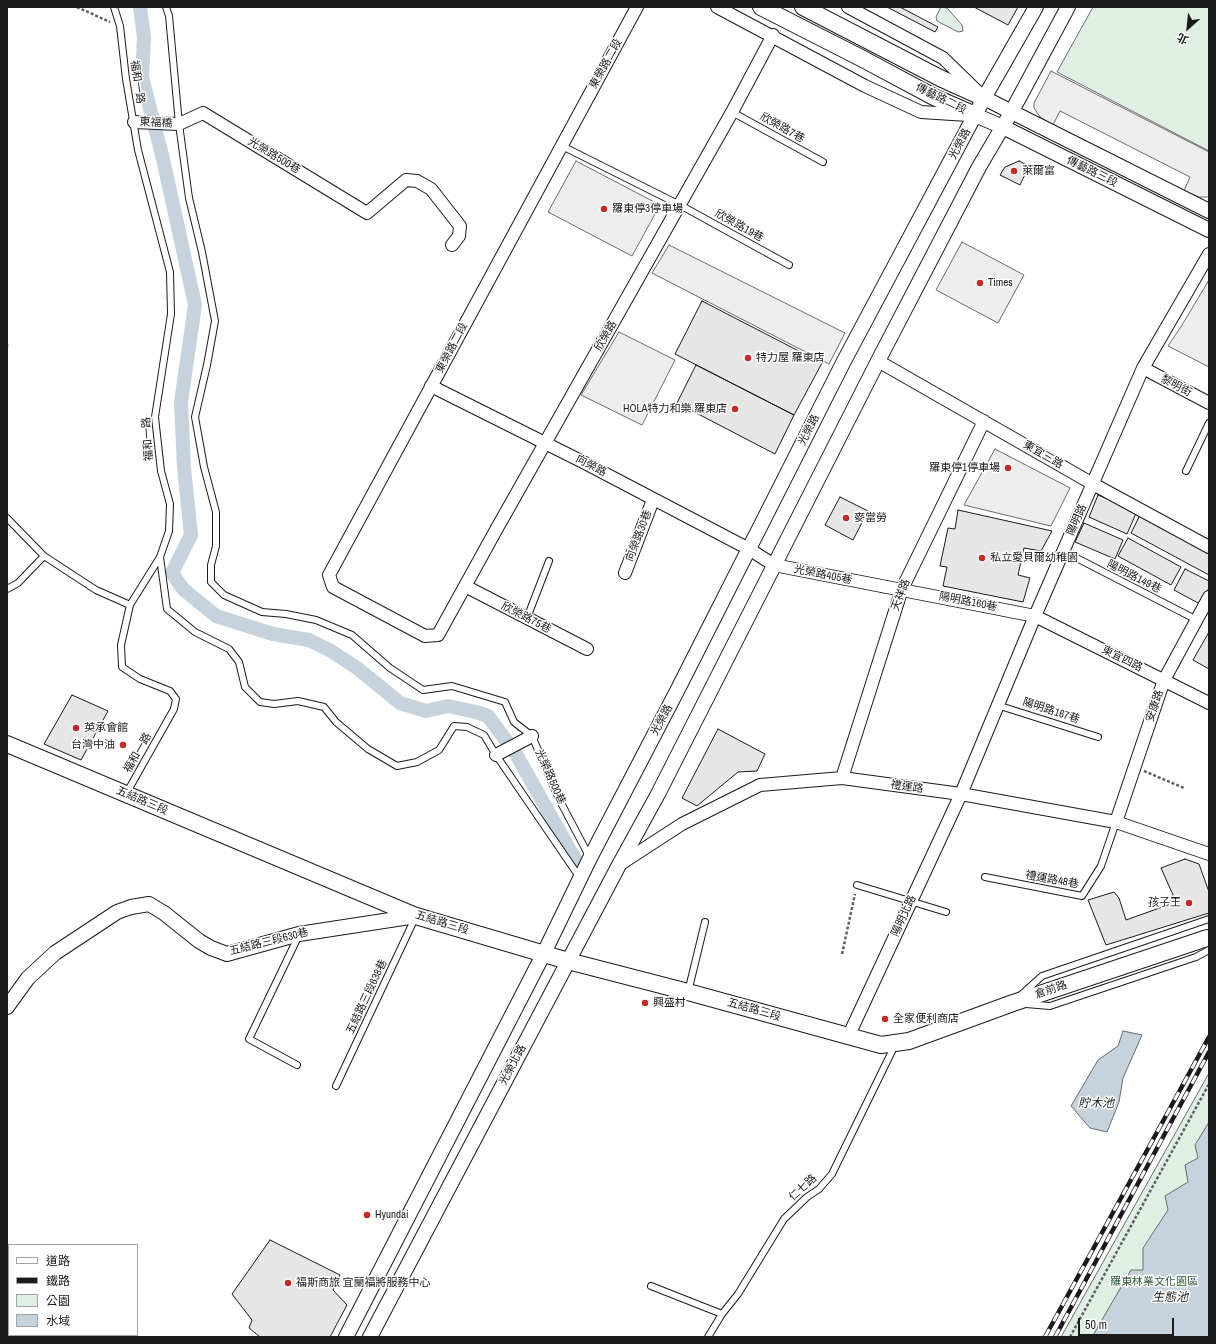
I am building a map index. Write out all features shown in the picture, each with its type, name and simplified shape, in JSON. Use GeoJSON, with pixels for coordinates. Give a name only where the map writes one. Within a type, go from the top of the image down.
{"type":"FeatureCollection","features":[{"type":"Feature","properties":{"kind":"main road","name":"傳藝路二段"},"geometry":{"type":"LineString","coordinates":[[762,7],[864,59],[934,97],[975,115]]}},
{"type":"Feature","properties":{"kind":"main road","name":"傳藝路二段"},"geometry":{"type":"LineString","coordinates":[[803,7],[940,78],[984,98]]}},
{"type":"Feature","properties":{"kind":"main road","name":"五結路三段"},"geometry":{"type":"LineString","coordinates":[[7,744],[125,795],[416,916],[568,961],[688,992],[848,1037],[881,1045],[896,1044]]}},
{"type":"Feature","properties":{"kind":"main road","name":"倉前路"},"geometry":{"type":"LineString","coordinates":[[896,1044],[909,1041],[1013,1002],[1208,944]]}},
{"type":"Feature","properties":{"kind":"street","name":"東榮路二段"},"geometry":{"type":"LineString","coordinates":[[438,635],[425,636],[333,587],[329,575],[637,7]]}},
{"type":"Feature","properties":{"kind":"street","name":"傳藝路二段"},"geometry":{"type":"LineString","coordinates":[[717,7],[773,35],[865,86],[921,112],[975,115]]}},
{"type":"Feature","properties":{"kind":"street","name":"傳藝路二段"},"geometry":{"type":"LineString","coordinates":[[848,7],[943,58],[984,98]]}},
{"type":"Feature","properties":{"kind":"street","name":"光榮路"},"geometry":{"type":"LineString","coordinates":[[590,858],[677,691],[844,361],[984,98],[1036,7]]}},
{"type":"Feature","properties":{"kind":"street"},"geometry":{"type":"LineString","coordinates":[[774,565],[878,360],[980,167],[1068,7]]}},
{"type":"Feature","properties":{"kind":"street","name":"欣榮路"},"geometry":{"type":"LineString","coordinates":[[438,635],[732,112],[773,35]]}},
{"type":"Feature","properties":{"kind":"street","name":"傳藝路三段"},"geometry":{"type":"LineString","coordinates":[[984,98],[1209,211]]}},
{"type":"Feature","properties":{"kind":"street","name":"光榮路500巷"},"geometry":{"type":"LineString","coordinates":[[179,124],[202,113],[368,213],[406,180],[417,181],[431,189],[460,226],[459,236],[452,245]]}},
{"type":"Feature","properties":{"kind":"street","name":"傳藝路三段"},"geometry":{"type":"LineString","coordinates":[[975,115],[1003,127],[1209,230]]}},
{"type":"Feature","properties":{"kind":"street","name":"東福橋"},"geometry":{"type":"LineString","coordinates":[[134,122],[179,124]]}},
{"type":"Feature","properties":{"kind":"street","name":"陽明路"},"geometry":{"type":"LineString","coordinates":[[961,794],[1035,616],[1143,368],[1209,254]]}},
{"type":"Feature","properties":{"kind":"street","name":"東宜三路"},"geometry":{"type":"LineString","coordinates":[[878,360],[1093,484],[1209,547]]}},
{"type":"Feature","properties":{"kind":"street","name":"黎明街"},"geometry":{"type":"LineString","coordinates":[[1143,368],[1209,403]]}},
{"type":"Feature","properties":{"kind":"street","name":"向榮路"},"geometry":{"type":"LineString","coordinates":[[431,386],[545,444],[584,462],[653,500],[749,549]]}},
{"type":"Feature","properties":{"kind":"street","name":"天祥路"},"geometry":{"type":"LineString","coordinates":[[842,778],[902,589],[984,421]]}},
{"type":"Feature","properties":{"kind":"street","name":"向榮路30巷"},"geometry":{"type":"LineString","coordinates":[[625,573],[653,500]]}},
{"type":"Feature","properties":{"kind":"street","name":"光榮路405巷"},"geometry":{"type":"LineString","coordinates":[[749,549],[774,565],[902,589]]}},
{"type":"Feature","properties":{"kind":"street","name":"光榮北路"},"geometry":{"type":"LineString","coordinates":[[370,1337],[568,961],[658,794],[774,565]]}},
{"type":"Feature","properties":{"kind":"street","name":"欣榮路75巷"},"geometry":{"type":"LineString","coordinates":[[465,586],[587,649]]}},
{"type":"Feature","properties":{"kind":"street","name":"陽明路160巷"},"geometry":{"type":"LineString","coordinates":[[902,589],[1035,616]]}},
{"type":"Feature","properties":{"kind":"street","name":"安康路"},"geometry":{"type":"LineString","coordinates":[[1116,822],[1164,680],[1209,597]]}},
{"type":"Feature","properties":{"kind":"street","name":"東宜四路"},"geometry":{"type":"LineString","coordinates":[[1035,616],[1209,703]]}},
{"type":"Feature","properties":{"kind":"street"},"geometry":{"type":"LineString","coordinates":[[496,755],[532,736]]}},
{"type":"Feature","properties":{"kind":"street","name":"禮運路"},"geometry":{"type":"LineString","coordinates":[[619,865],[682,824],[760,785],[842,778],[961,794],[1116,822],[1209,854]]}},
{"type":"Feature","properties":{"kind":"street","name":"陽明北路"},"geometry":{"type":"LineString","coordinates":[[848,1037],[961,794]]}},
{"type":"Feature","properties":{"kind":"street"},"geometry":{"type":"LineString","coordinates":[[346,1337],[544,953],[590,858]]}},
{"type":"Feature","properties":{"kind":"street","name":"五結路三段630巷"},"geometry":{"type":"LineString","coordinates":[[7,1007],[28,978],[55,953],[117,912],[131,907],[148,904],[164,913],[199,941],[211,948],[227,954],[299,934],[416,916]]}},
{"type":"Feature","properties":{"kind":"lane","name":"福和一路"},"geometry":{"type":"LineString","coordinates":[[114,7],[120,26],[126,79],[138,150],[170,272],[171,314],[155,416],[161,471],[170,504],[169,531],[160,557],[130,605],[121,645],[122,667],[140,679],[170,691],[176,699],[174,709],[125,795]]}},
{"type":"Feature","properties":{"kind":"lane"},"geometry":{"type":"LineString","coordinates":[[166,7],[169,16],[179,124]]}},
{"type":"Feature","properties":{"kind":"lane","name":"欣榮路7巷"},"geometry":{"type":"LineString","coordinates":[[732,112],[824,162]]}},
{"type":"Feature","properties":{"kind":"lane","name":"光榮路500巷"},"geometry":{"type":"LineString","coordinates":[[179,124],[189,198],[202,252],[214,321],[207,365],[194,417],[204,467],[216,512],[216,546],[211,566],[211,582],[224,594],[262,612],[286,614],[316,620],[352,635],[390,668],[423,690],[452,686],[505,702],[514,722],[532,736],[559,799],[590,858]]}},
{"type":"Feature","properties":{"kind":"lane","name":"欣榮路19巷"},"geometry":{"type":"LineString","coordinates":[[562,146],[680,205],[789,265]]}},
{"type":"Feature","properties":{"kind":"lane"},"geometry":{"type":"LineString","coordinates":[[1186,471],[1209,423]]}},
{"type":"Feature","properties":{"kind":"lane"},"geometry":{"type":"LineString","coordinates":[[7,518],[44,556],[96,590],[130,605]]}},
{"type":"Feature","properties":{"kind":"lane","name":"陽明路149巷"},"geometry":{"type":"LineString","coordinates":[[1063,551],[1196,620]]}},
{"type":"Feature","properties":{"kind":"lane"},"geometry":{"type":"LineString","coordinates":[[7,589],[18,583],[44,556]]}},
{"type":"Feature","properties":{"kind":"lane"},"geometry":{"type":"LineString","coordinates":[[160,557],[167,609],[195,632],[229,649],[239,662],[245,687],[260,702],[274,704],[298,701],[324,707],[336,722],[368,749],[397,766],[417,762],[439,750],[454,726],[467,727],[484,735],[580,878]]}},
{"type":"Feature","properties":{"kind":"lane"},"geometry":{"type":"LineString","coordinates":[[527,618],[549,561]]}},
{"type":"Feature","properties":{"kind":"lane","name":"陽明路167巷"},"geometry":{"type":"LineString","coordinates":[[997,705],[1098,737]]}},
{"type":"Feature","properties":{"kind":"lane","name":"禮運路48巷"},"geometry":{"type":"LineString","coordinates":[[985,877],[1082,896],[1101,866],[1116,822]]}},
{"type":"Feature","properties":{"kind":"lane"},"geometry":{"type":"LineString","coordinates":[[857,885],[946,912]]}},
{"type":"Feature","properties":{"kind":"lane","name":"五結路三段638巷"},"geometry":{"type":"LineString","coordinates":[[336,1086],[416,916]]}},
{"type":"Feature","properties":{"kind":"lane"},"geometry":{"type":"LineString","coordinates":[[1013,1002],[1042,976],[1209,919]]}},
{"type":"Feature","properties":{"kind":"lane"},"geometry":{"type":"LineString","coordinates":[[688,992],[705,922]]}},
{"type":"Feature","properties":{"kind":"lane"},"geometry":{"type":"LineString","coordinates":[[297,1066],[249,1039],[299,934]]}},
{"type":"Feature","properties":{"kind":"lane","name":"仁七路"},"geometry":{"type":"LineString","coordinates":[[708,1337],[722,1314],[738,1294],[784,1219],[807,1197],[819,1189],[832,1174],[896,1044]]}},
{"type":"Feature","properties":{"kind":"lane"},"geometry":{"type":"LineString","coordinates":[[651,1286],[722,1314]]}},
{"type":"Feature","properties":{"kind":"path"},"geometry":{"type":"LineString","coordinates":[[78,7],[120,26]]}},
{"type":"Feature","properties":{"kind":"path"},"geometry":{"type":"LineString","coordinates":[[1135,766],[1184,788]]}},
{"type":"Feature","properties":{"kind":"path"},"geometry":{"type":"LineString","coordinates":[[842,954],[857,885]]}},
{"type":"Feature","properties":{"kind":"path"},"geometry":{"type":"LineString","coordinates":[[1070,1337],[1209,1084]]}},
{"type":"Feature","properties":{"kind":"green space"},"geometry":{"type":"Polygon","coordinates":[[[941,7],[947,8],[962,25],[963,31],[958,32],[937,21],[936,17],[941,7]]]}},
{"type":"Feature","properties":{"kind":"green space"},"geometry":{"type":"Polygon","coordinates":[[[1093,7],[1209,7],[1209,151],[1057,72],[1093,7]]]}},
{"type":"Feature","properties":{"kind":"green space","name":"生態池"},"geometry":{"type":"Polygon","coordinates":[[[1209,1073],[1209,1337],[1061,1337],[1209,1073]]]}},
{"type":"Feature","properties":{"kind":"shaded area"},"geometry":{"type":"Polygon","coordinates":[[[1051,71],[1209,152],[1209,197],[1199,197],[1184,191],[1190,177],[1060,111],[1053,125],[1040,117],[1034,108],[1034,103],[1051,71]]]}},
{"type":"Feature","properties":{"kind":"shaded area","name":"羅東停3停車場"},"geometry":{"type":"Polygon","coordinates":[[[576,161],[660,205],[632,256],[548,212],[576,161]]]}},
{"type":"Feature","properties":{"kind":"shaded area","name":"Times"},"geometry":{"type":"Polygon","coordinates":[[[962,242],[1024,275],[998,323],[936,290],[962,242]]]}},
{"type":"Feature","properties":{"kind":"shaded area"},"geometry":{"type":"Polygon","coordinates":[[[669,245],[845,333],[829,364],[652,273],[669,245]]]}},
{"type":"Feature","properties":{"kind":"shaded area"},"geometry":{"type":"Polygon","coordinates":[[[1209,280],[1209,367],[1168,346],[1209,280]]]}},
{"type":"Feature","properties":{"kind":"shaded area"},"geometry":{"type":"Polygon","coordinates":[[[619,332],[675,360],[642,425],[581,395],[619,332]]]}},
{"type":"Feature","properties":{"kind":"shaded area","name":"羅東停1停車場"},"geometry":{"type":"Polygon","coordinates":[[[995,449],[1070,488],[1051,526],[964,505],[995,449]]]}},
{"type":"Feature","properties":{"kind":"water","name":"貯木池"},"geometry":{"type":"Polygon","coordinates":[[[1123,1031],[1142,1035],[1123,1078],[1119,1102],[1107,1132],[1090,1128],[1071,1106],[1098,1060],[1118,1046],[1123,1031]]]}},
{"type":"Feature","properties":{"kind":"water","name":"生態池"},"geometry":{"type":"Polygon","coordinates":[[[1209,1122],[1209,1337],[1092,1337],[1131,1270],[1143,1270],[1143,1248],[1168,1210],[1165,1196],[1188,1182],[1185,1165],[1198,1158],[1195,1145],[1209,1122]]]}},
{"type":"Feature","properties":{"kind":"building"},"geometry":{"type":"Polygon","coordinates":[[[887,7],[900,7],[938,27],[935,32],[887,7]]]}},
{"type":"Feature","properties":{"kind":"building"},"geometry":{"type":"Polygon","coordinates":[[[974,7],[1018,7],[1008,25],[974,7]]]}},
{"type":"Feature","properties":{"kind":"building","name":"萊爾富"},"geometry":{"type":"Polygon","coordinates":[[[1019,161],[1029,166],[1020,185],[1000,175],[1005,167],[1019,161]]]}},
{"type":"Feature","properties":{"kind":"building","name":"特力屋 羅東店"},"geometry":{"type":"Polygon","coordinates":[[[702,301],[822,363],[794,415],[675,354],[702,301]]]}},
{"type":"Feature","properties":{"kind":"building","name":"HOLA特力和樂 羅東店"},"geometry":{"type":"Polygon","coordinates":[[[696,365],[794,415],[775,454],[677,403],[696,365]]]}},
{"type":"Feature","properties":{"kind":"building"},"geometry":{"type":"Polygon","coordinates":[[[1098,495],[1137,511],[1127,534],[1089,517],[1098,495]]]}},
{"type":"Feature","properties":{"kind":"building","name":"麥當勞"},"geometry":{"type":"Polygon","coordinates":[[[840,497],[868,511],[853,540],[825,525],[840,497]]]}},
{"type":"Feature","properties":{"kind":"building","name":"私立愛貝爾幼稚園"},"geometry":{"type":"Polygon","coordinates":[[[958,510],[1052,531],[1041,551],[1024,548],[1018,575],[1030,578],[1023,602],[943,586],[947,567],[940,566],[948,528],[955,529],[958,510]]]}},
{"type":"Feature","properties":{"kind":"building"},"geometry":{"type":"Polygon","coordinates":[[[1140,515],[1209,552],[1209,575],[1131,533],[1140,515]]]}},
{"type":"Feature","properties":{"kind":"building"},"geometry":{"type":"Polygon","coordinates":[[[1084,523],[1123,540],[1115,559],[1075,542],[1084,523]]]}},
{"type":"Feature","properties":{"kind":"building"},"geometry":{"type":"Polygon","coordinates":[[[1128,538],[1181,567],[1171,585],[1118,556],[1128,538]]]}},
{"type":"Feature","properties":{"kind":"building"},"geometry":{"type":"Polygon","coordinates":[[[1185,569],[1209,581],[1209,588],[1200,604],[1174,590],[1185,569]]]}},
{"type":"Feature","properties":{"kind":"building"},"geometry":{"type":"Polygon","coordinates":[[[1209,632],[1209,669],[1193,660],[1209,632]]]}},
{"type":"Feature","properties":{"kind":"building","name":"英承會館"},"geometry":{"type":"Polygon","coordinates":[[[72,695],[108,711],[81,760],[44,744],[72,695]]]}},
{"type":"Feature","properties":{"kind":"building"},"geometry":{"type":"Polygon","coordinates":[[[718,729],[765,754],[757,771],[738,772],[697,806],[682,798],[718,729]]]}},
{"type":"Feature","properties":{"kind":"building","name":"孩子王"},"geometry":{"type":"Polygon","coordinates":[[[1185,859],[1199,864],[1209,892],[1209,913],[1106,945],[1088,900],[1114,892],[1119,898],[1126,920],[1168,905],[1173,895],[1161,868],[1185,859]]]}},
{"type":"Feature","properties":{"kind":"building","name":"福斯商旅 宜蘭福將服務中心"},"geometry":{"type":"Polygon","coordinates":[[[270,1240],[340,1275],[333,1290],[347,1305],[330,1337],[260,1337],[249,1328],[252,1320],[232,1294],[270,1240]]]}},
{"type":"Feature","properties":{"kind":"waterway"},"geometry":{"type":"LineString","coordinates":[[140,7],[144,37],[142,77],[163,159],[195,305],[181,402],[184,468],[191,535],[172,573],[183,589],[216,616],[273,634],[309,640],[331,651],[357,668],[400,703],[426,711],[448,706],[488,716],[516,754],[576,861]]}},
{"type":"Feature","properties":{"kind":"railway"},"geometry":{"type":"LineString","coordinates":[[1045,1337],[1209,1037]]}},
{"type":"Feature","properties":{"kind":"railway"},"geometry":{"type":"LineString","coordinates":[[1055,1337],[1209,1052]]}},
{"type":"Feature","properties":{"kind":"place","name":"萊爾富"},"geometry":{"type":"Point","coordinates":[1014,171]}},
{"type":"Feature","properties":{"kind":"place","name":"羅東停3停車場"},"geometry":{"type":"Point","coordinates":[604,209]}},
{"type":"Feature","properties":{"kind":"place","name":"Times"},"geometry":{"type":"Point","coordinates":[980,283]}},
{"type":"Feature","properties":{"kind":"place","name":"特力屋 羅東店"},"geometry":{"type":"Point","coordinates":[748,358]}},
{"type":"Feature","properties":{"kind":"place","name":"HOLA特力和樂 羅東店"},"geometry":{"type":"Point","coordinates":[735,409]}},
{"type":"Feature","properties":{"kind":"place","name":"羅東停1停車場"},"geometry":{"type":"Point","coordinates":[1008,468]}},
{"type":"Feature","properties":{"kind":"place","name":"麥當勞"},"geometry":{"type":"Point","coordinates":[846,518]}},
{"type":"Feature","properties":{"kind":"place","name":"私立愛貝爾幼稚園"},"geometry":{"type":"Point","coordinates":[982,558]}},
{"type":"Feature","properties":{"kind":"place","name":"英承會館"},"geometry":{"type":"Point","coordinates":[76,728]}},
{"type":"Feature","properties":{"kind":"place","name":"台灣中油"},"geometry":{"type":"Point","coordinates":[123,745]}},
{"type":"Feature","properties":{"kind":"place","name":"孩子王"},"geometry":{"type":"Point","coordinates":[1189,903]}},
{"type":"Feature","properties":{"kind":"place","name":"興盛村"},"geometry":{"type":"Point","coordinates":[645,1003]}},
{"type":"Feature","properties":{"kind":"place","name":"全家便利商店"},"geometry":{"type":"Point","coordinates":[885,1019]}},
{"type":"Feature","properties":{"kind":"place","name":"Hyundai"},"geometry":{"type":"Point","coordinates":[367,1215]}},
{"type":"Feature","properties":{"kind":"place","name":"福斯商旅 宜蘭福將服務中心"},"geometry":{"type":"Point","coordinates":[288,1283]}},
{"type":"Feature","properties":{"kind":"park label","name":"羅東林業文化園區"},"geometry":{"type":"Point","coordinates":[1154,1282]}}]}
